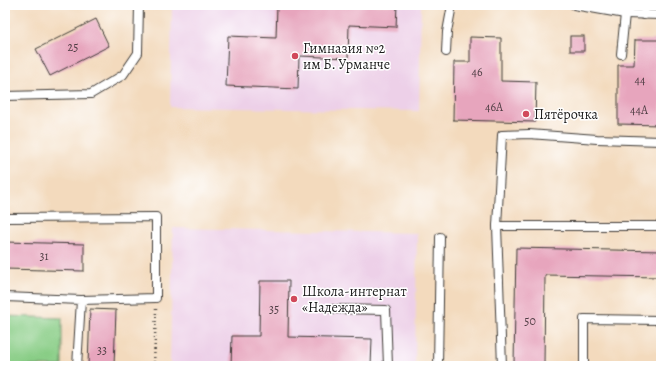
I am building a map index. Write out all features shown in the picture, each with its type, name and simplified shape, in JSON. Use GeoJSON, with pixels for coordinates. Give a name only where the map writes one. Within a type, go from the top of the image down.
{"type":"FeatureCollection","features":[{"type":"Feature","properties":{"kind":"lane"},"geometry":{"type":"LineString","coordinates":[[5,96],[91,94],[124,75],[138,53],[139,5]]}},
{"type":"Feature","properties":{"kind":"lane"},"geometry":{"type":"LineString","coordinates":[[446,52],[447,32],[452,5]]}},
{"type":"Feature","properties":{"kind":"lane"},"geometry":{"type":"LineString","coordinates":[[574,5],[624,14],[661,15]]}},
{"type":"Feature","properties":{"kind":"lane"},"geometry":{"type":"LineString","coordinates":[[644,5],[644,15]]}},
{"type":"Feature","properties":{"kind":"lane"},"geometry":{"type":"LineString","coordinates":[[621,54],[624,14]]}},
{"type":"Feature","properties":{"kind":"lane"},"geometry":{"type":"LineString","coordinates":[[502,366],[497,226],[502,135],[529,134],[597,139],[661,141]]}},
{"type":"Feature","properties":{"kind":"lane"},"geometry":{"type":"LineString","coordinates":[[5,218],[156,217],[156,298],[81,300],[5,296]]}},
{"type":"Feature","properties":{"kind":"lane"},"geometry":{"type":"LineString","coordinates":[[497,226],[661,226]]}},
{"type":"Feature","properties":{"kind":"lane"},"geometry":{"type":"LineString","coordinates":[[438,366],[440,237]]}},
{"type":"Feature","properties":{"kind":"lane"},"geometry":{"type":"LineString","coordinates":[[77,366],[81,300]]}},
{"type":"Feature","properties":{"kind":"lane"},"geometry":{"type":"LineString","coordinates":[[332,309],[386,310],[388,366]]}},
{"type":"Feature","properties":{"kind":"lane"},"geometry":{"type":"LineString","coordinates":[[584,366],[584,319],[661,320]]}},
{"type":"Feature","properties":{"kind":"path"},"geometry":{"type":"LineString","coordinates":[[154,366],[156,298]]}},
{"type":"Feature","properties":{"kind":"shaded area","name":"Гимназия №2 им Б. Урманче"},"geometry":{"type":"Polygon","coordinates":[[[172,5],[421,5],[419,111],[170,107],[172,5]]]}},
{"type":"Feature","properties":{"kind":"shaded area","name":"Школа-интернат «Надежда»"},"geometry":{"type":"Polygon","coordinates":[[[173,228],[417,233],[415,366],[170,366],[173,228]]]}},
{"type":"Feature","properties":{"kind":"green space"},"geometry":{"type":"Polygon","coordinates":[[[5,316],[62,318],[62,366],[5,366],[5,316]]]}},
{"type":"Feature","properties":{"kind":"building"},"geometry":{"type":"Polygon","coordinates":[[[397,5],[396,27],[349,25],[348,58],[299,56],[298,89],[226,86],[228,36],[276,38],[277,6],[397,5]]]}},
{"type":"Feature","properties":{"kind":"building"},"geometry":{"type":"Polygon","coordinates":[[[96,19],[109,46],[50,76],[36,49],[96,19]]]}},
{"type":"Feature","properties":{"kind":"building"},"geometry":{"type":"Polygon","coordinates":[[[570,36],[584,36],[584,51],[570,51],[570,36]]]}},
{"type":"Feature","properties":{"kind":"building"},"geometry":{"type":"Polygon","coordinates":[[[470,37],[501,38],[501,81],[536,82],[535,122],[453,120],[454,62],[470,62],[470,37]]]}},
{"type":"Feature","properties":{"kind":"building"},"geometry":{"type":"Polygon","coordinates":[[[635,40],[661,40],[661,125],[618,124],[618,65],[634,65],[635,40]]]}},
{"type":"Feature","properties":{"kind":"building"},"geometry":{"type":"Polygon","coordinates":[[[5,242],[84,244],[84,271],[5,269],[5,242]]]}},
{"type":"Feature","properties":{"kind":"building"},"geometry":{"type":"Polygon","coordinates":[[[516,248],[661,251],[661,277],[545,275],[544,365],[514,365],[516,248]]]}},
{"type":"Feature","properties":{"kind":"building"},"geometry":{"type":"Polygon","coordinates":[[[260,281],[289,281],[288,337],[372,339],[371,366],[231,365],[232,336],[259,336],[260,281]]]}},
{"type":"Feature","properties":{"kind":"building"},"geometry":{"type":"Polygon","coordinates":[[[90,309],[116,310],[114,366],[88,366],[90,309]]]}},
{"type":"Feature","properties":{"kind":"place","name":"Гимназия №2 им Б. Урманче"},"geometry":{"type":"Point","coordinates":[295,56]}},
{"type":"Feature","properties":{"kind":"place","name":"Пятёрочка"},"geometry":{"type":"Point","coordinates":[526,114]}},
{"type":"Feature","properties":{"kind":"place","name":"Школа-интернат «Надежда»"},"geometry":{"type":"Point","coordinates":[294,299]}}]}
